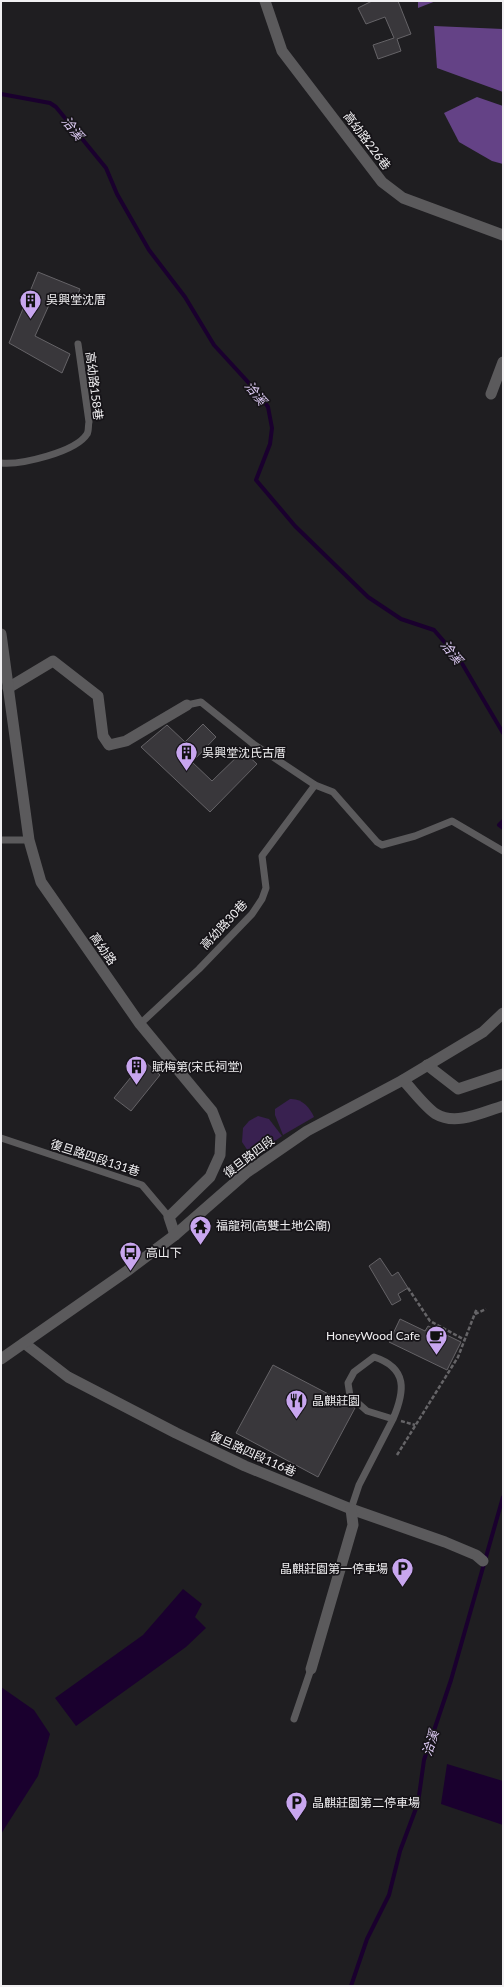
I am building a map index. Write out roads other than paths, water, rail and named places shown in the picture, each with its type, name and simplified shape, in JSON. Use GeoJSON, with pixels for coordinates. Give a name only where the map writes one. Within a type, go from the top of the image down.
{"type":"FeatureCollection","features":[{"type":"Feature","properties":{"kind":"street","name":"高幼路226巷"},"geometry":{"type":"LineString","coordinates":[[265,1],[282,51],[382,182],[403,198],[503,235]]}},
{"type":"Feature","properties":{"kind":"street"},"geometry":{"type":"LineString","coordinates":[[491,394],[503,362]]}},
{"type":"Feature","properties":{"kind":"street","name":"高幼路"},"geometry":{"type":"LineString","coordinates":[[1,634],[29,840],[41,882],[140,1024],[212,1111],[221,1134],[220,1155],[210,1177],[169,1217]]}},
{"type":"Feature","properties":{"kind":"street"},"geometry":{"type":"LineString","coordinates":[[8,688],[53,661],[98,696],[103,736],[109,745],[126,742],[187,705]]}},
{"type":"Feature","properties":{"kind":"street","name":"復旦路四段"},"geometry":{"type":"LineString","coordinates":[[1,1359],[91,1298],[175,1235],[246,1173],[307,1131],[403,1080],[483,1032],[503,1014]]}},
{"type":"Feature","properties":{"kind":"street"},"geometry":{"type":"LineString","coordinates":[[427,1065],[458,1090],[503,1074]]}},
{"type":"Feature","properties":{"kind":"street"},"geometry":{"type":"LineString","coordinates":[[403,1080],[436,1114],[452,1119],[470,1117],[503,1106]]}},
{"type":"Feature","properties":{"kind":"street"},"geometry":{"type":"LineString","coordinates":[[169,1217],[175,1235]]}},
{"type":"Feature","properties":{"kind":"street","name":"復旦路四段116巷"},"geometry":{"type":"LineString","coordinates":[[24,1343],[68,1377],[176,1434],[245,1466],[351,1509],[445,1542],[476,1555],[483,1561]]}},
{"type":"Feature","properties":{"kind":"street"},"geometry":{"type":"LineString","coordinates":[[311,1669],[353,1525],[351,1509]]}},
{"type":"Feature","properties":{"kind":"lane","name":"高幼路158巷"},"geometry":{"type":"LineString","coordinates":[[1,463],[12,464],[54,453],[78,442],[87,433],[89,422],[78,344]]}},
{"type":"Feature","properties":{"kind":"lane"},"geometry":{"type":"LineString","coordinates":[[187,705],[201,702],[252,743],[315,785],[334,792],[377,842],[382,845],[415,836],[452,821],[503,851]]}},
{"type":"Feature","properties":{"kind":"lane","name":"高幼路30巷"},"geometry":{"type":"LineString","coordinates":[[140,1024],[199,968],[252,914],[262,899],[266,888],[262,856],[315,785]]}},
{"type":"Feature","properties":{"kind":"lane"},"geometry":{"type":"LineString","coordinates":[[1,840],[29,840]]}},
{"type":"Feature","properties":{"kind":"lane","name":"復旦路四段131巷"},"geometry":{"type":"LineString","coordinates":[[1,1138],[142,1185],[169,1217]]}},
{"type":"Feature","properties":{"kind":"lane"},"geometry":{"type":"LineString","coordinates":[[351,1509],[359,1485],[393,1419],[398,1409],[402,1387],[398,1371],[386,1361],[374,1357],[354,1372],[348,1383],[350,1396],[367,1411],[393,1419]]}},
{"type":"Feature","properties":{"kind":"lane"},"geometry":{"type":"LineString","coordinates":[[294,1719],[311,1669]]}},
{"type":"Feature","properties":{"kind":"waterway","name":"洽溪"},"geometry":{"type":"LineString","coordinates":[[1,94],[50,103],[56,107],[106,168],[117,194],[149,250],[185,297],[214,345],[259,394],[268,407],[272,428],[270,444],[256,480],[295,526],[368,597],[401,619],[434,630],[460,660],[503,733]]}},
{"type":"Feature","properties":{"kind":"waterway","name":"洽溪"},"geometry":{"type":"LineString","coordinates":[[503,821],[499,825],[503,828]]}},
{"type":"Feature","properties":{"kind":"waterway","name":"洽溪"},"geometry":{"type":"LineString","coordinates":[[351,1986],[367,1939],[389,1895],[400,1851],[418,1803],[424,1760],[451,1680],[503,1497]]}},
{"type":"Feature","properties":{"kind":"place","name":"吳興堂沈厝"},"geometry":{"type":"Point","coordinates":[30,320]}},
{"type":"Feature","properties":{"kind":"place","name":"吳興堂沈氏古厝"},"geometry":{"type":"Point","coordinates":[186,772]}},
{"type":"Feature","properties":{"kind":"place","name":"賦梅第(宋氏祠堂)"},"geometry":{"type":"Point","coordinates":[137,1086]}},
{"type":"Feature","properties":{"kind":"place","name":"福龍祠(高雙土地公廟)"},"geometry":{"type":"Point","coordinates":[201,1246]}},
{"type":"Feature","properties":{"kind":"place","name":"高山下"},"geometry":{"type":"Point","coordinates":[130,1272]}},
{"type":"Feature","properties":{"kind":"place","name":"HoneyWood Cafe"},"geometry":{"type":"Point","coordinates":[436,1356]}},
{"type":"Feature","properties":{"kind":"place","name":"晶麒莊園"},"geometry":{"type":"Point","coordinates":[296,1420]}},
{"type":"Feature","properties":{"kind":"place","name":"晶麒莊園第一停車場"},"geometry":{"type":"Point","coordinates":[403,1588]}},
{"type":"Feature","properties":{"kind":"place","name":"晶麒莊園第二停車場"},"geometry":{"type":"Point","coordinates":[297,1822]}}]}
